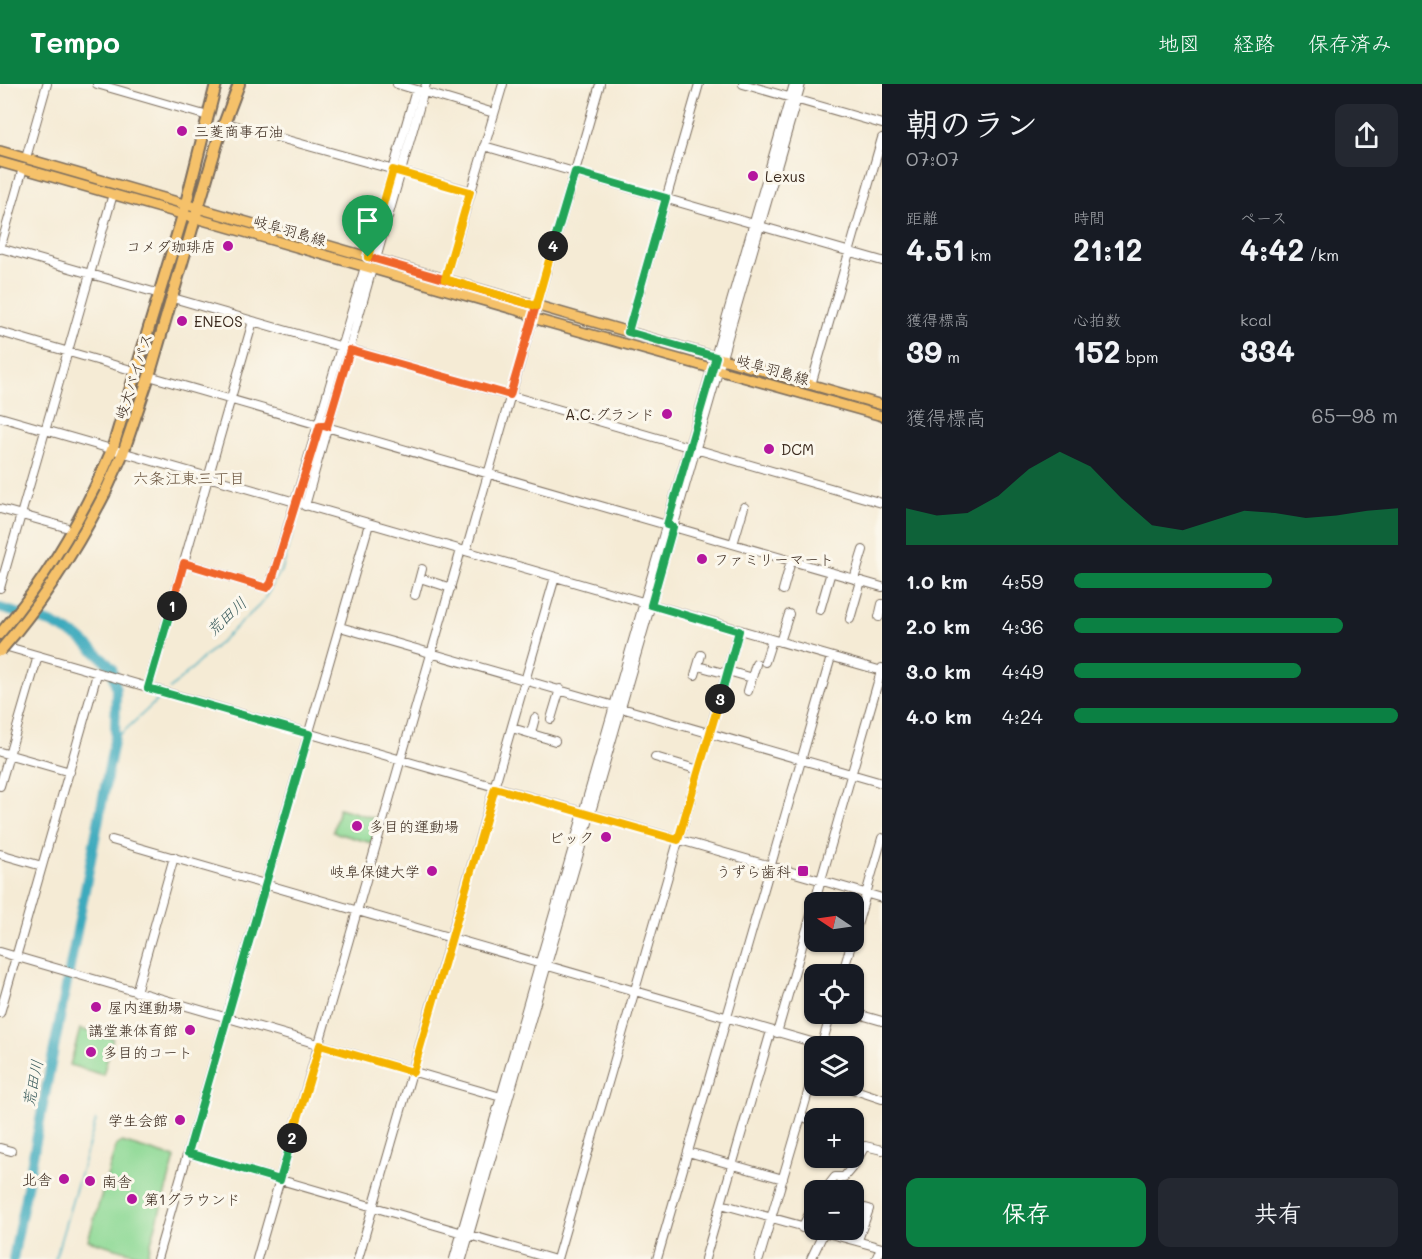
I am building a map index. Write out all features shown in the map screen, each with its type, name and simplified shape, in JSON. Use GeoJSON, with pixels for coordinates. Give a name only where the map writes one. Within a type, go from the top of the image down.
{"type":"FeatureCollection","features":[{"type":"Feature","properties":{"kind":"highway","name":"岐大バイパス"},"geometry":{"type":"LineString","coordinates":[[0,651],[32,613],[56,577],[105,493],[185,209],[216,84]]}},
{"type":"Feature","properties":{"kind":"highway","name":"岐大バイパス"},"geometry":{"type":"LineString","coordinates":[[0,634],[32,594],[59,553],[95,486],[117,451],[149,376],[218,140],[239,84]]}},
{"type":"Feature","properties":{"kind":"main road","name":"岐阜羽島線"},"geometry":{"type":"LineString","coordinates":[[0,150],[198,213],[370,263],[527,313],[532,318],[882,416]]}},
{"type":"Feature","properties":{"kind":"main road","name":"岐阜羽島線"},"geometry":{"type":"LineString","coordinates":[[0,162],[113,194],[185,209]]}},
{"type":"Feature","properties":{"kind":"main road","name":"岐阜羽島線"},"geometry":{"type":"LineString","coordinates":[[370,263],[445,279],[882,405]]}},
{"type":"Feature","properties":{"kind":"street"},"geometry":{"type":"LineString","coordinates":[[27,158],[47,84]]}},
{"type":"Feature","properties":{"kind":"street"},"geometry":{"type":"LineString","coordinates":[[97,84],[208,116]]}},
{"type":"Feature","properties":{"kind":"street"},"geometry":{"type":"LineString","coordinates":[[396,84],[422,88],[494,113]]}},
{"type":"Feature","properties":{"kind":"street"},"geometry":{"type":"LineString","coordinates":[[445,279],[503,84]]}},
{"type":"Feature","properties":{"kind":"street"},"geometry":{"type":"LineString","coordinates":[[257,1259],[600,84]]}},
{"type":"Feature","properties":{"kind":"street"},"geometry":{"type":"LineString","coordinates":[[628,332],[699,84]]}},
{"type":"Feature","properties":{"kind":"street"},"geometry":{"type":"LineString","coordinates":[[742,84],[882,124]]}},
{"type":"Feature","properties":{"kind":"street"},"geometry":{"type":"LineString","coordinates":[[794,98],[795,84]]}},
{"type":"Feature","properties":{"kind":"street"},"geometry":{"type":"LineString","coordinates":[[454,1259],[466,1233],[794,98],[801,84]]}},
{"type":"Feature","properties":{"kind":"street"},"geometry":{"type":"LineString","coordinates":[[184,563],[267,588],[277,571],[301,504],[422,88]]}},
{"type":"Feature","properties":{"kind":"street"},"geometry":{"type":"LineString","coordinates":[[226,123],[470,192]]}},
{"type":"Feature","properties":{"kind":"street"},"geometry":{"type":"LineString","coordinates":[[811,385],[882,138]]}},
{"type":"Feature","properties":{"kind":"street"},"geometry":{"type":"LineString","coordinates":[[484,146],[882,261]]}},
{"type":"Feature","properties":{"kind":"street"},"geometry":{"type":"LineString","coordinates":[[23,168],[0,248],[160,294]]}},
{"type":"Feature","properties":{"kind":"street"},"geometry":{"type":"LineString","coordinates":[[0,588],[113,194]]}},
{"type":"Feature","properties":{"kind":"street"},"geometry":{"type":"LineString","coordinates":[[173,298],[882,502]]}},
{"type":"Feature","properties":{"kind":"street"},"geometry":{"type":"LineString","coordinates":[[148,688],[253,321]]}},
{"type":"Feature","properties":{"kind":"street"},"geometry":{"type":"LineString","coordinates":[[0,332],[138,372]]}},
{"type":"Feature","properties":{"kind":"street"},"geometry":{"type":"LineString","coordinates":[[149,376],[882,587]]}},
{"type":"Feature","properties":{"kind":"street"},"geometry":{"type":"LineString","coordinates":[[0,417],[739,631],[882,669],[820,882],[705,1259]]}},
{"type":"Feature","properties":{"kind":"street"},"geometry":{"type":"LineString","coordinates":[[733,544],[744,507]]}},
{"type":"Feature","properties":{"kind":"street"},"geometry":{"type":"LineString","coordinates":[[0,509],[65,527]]}},
{"type":"Feature","properties":{"kind":"street"},"geometry":{"type":"LineString","coordinates":[[157,1259],[369,524]]}},
{"type":"Feature","properties":{"kind":"street"},"geometry":{"type":"LineString","coordinates":[[850,619],[863,550]]}},
{"type":"Feature","properties":{"kind":"street"},"geometry":{"type":"LineString","coordinates":[[783,590],[791,561]]}},
{"type":"Feature","properties":{"kind":"street"},"geometry":{"type":"LineString","coordinates":[[415,595],[422,569]]}},
{"type":"Feature","properties":{"kind":"street"},"geometry":{"type":"LineString","coordinates":[[820,610],[831,572]]}},
{"type":"Feature","properties":{"kind":"street"},"geometry":{"type":"LineString","coordinates":[[358,1259],[555,577]]}},
{"type":"Feature","properties":{"kind":"street"},"geometry":{"type":"LineString","coordinates":[[420,578],[451,588]]}},
{"type":"Feature","properties":{"kind":"street"},"geometry":{"type":"LineString","coordinates":[[879,617],[882,604]]}},
{"type":"Feature","properties":{"kind":"street"},"geometry":{"type":"LineString","coordinates":[[780,642],[789,614]]}},
{"type":"Feature","properties":{"kind":"street"},"geometry":{"type":"LineString","coordinates":[[340,627],[882,783]]}},
{"type":"Feature","properties":{"kind":"street"},"geometry":{"type":"LineString","coordinates":[[557,1259],[739,631]]}},
{"type":"Feature","properties":{"kind":"street"},"geometry":{"type":"LineString","coordinates":[[765,662],[772,640]]}},
{"type":"Feature","properties":{"kind":"street"},"geometry":{"type":"LineString","coordinates":[[0,645],[882,898]]}},
{"type":"Feature","properties":{"kind":"street"},"geometry":{"type":"LineString","coordinates":[[695,675],[701,655]]}},
{"type":"Feature","properties":{"kind":"street"},"geometry":{"type":"LineString","coordinates":[[0,786],[38,656]]}},
{"type":"Feature","properties":{"kind":"street"},"geometry":{"type":"LineString","coordinates":[[657,1259],[831,657]]}},
{"type":"Feature","properties":{"kind":"street"},"geometry":{"type":"LineString","coordinates":[[748,691],[756,664]]}},
{"type":"Feature","properties":{"kind":"street"},"geometry":{"type":"LineString","coordinates":[[698,666],[752,678]]}},
{"type":"Feature","properties":{"kind":"street"},"geometry":{"type":"LineString","coordinates":[[0,1012],[100,674]]}},
{"type":"Feature","properties":{"kind":"street"},"geometry":{"type":"LineString","coordinates":[[551,719],[560,689]]}},
{"type":"Feature","properties":{"kind":"street"},"geometry":{"type":"LineString","coordinates":[[531,733],[535,718]]}},
{"type":"Feature","properties":{"kind":"street"},"geometry":{"type":"LineString","coordinates":[[512,728],[555,741]]}},
{"type":"Feature","properties":{"kind":"street"},"geometry":{"type":"LineString","coordinates":[[0,752],[70,772]]}},
{"type":"Feature","properties":{"kind":"street"},"geometry":{"type":"LineString","coordinates":[[655,757],[699,770]]}},
{"type":"Feature","properties":{"kind":"street"},"geometry":{"type":"LineString","coordinates":[[864,898],[882,838]]}},
{"type":"Feature","properties":{"kind":"street"},"geometry":{"type":"LineString","coordinates":[[112,840],[804,1041]]}},
{"type":"Feature","properties":{"kind":"street"},"geometry":{"type":"LineString","coordinates":[[0,854],[42,866]]}},
{"type":"Feature","properties":{"kind":"street"},"geometry":{"type":"LineString","coordinates":[[136,992],[174,857]]}},
{"type":"Feature","properties":{"kind":"street"},"geometry":{"type":"LineString","coordinates":[[0,952],[501,1097]]}},
{"type":"Feature","properties":{"kind":"street"},"geometry":{"type":"LineString","coordinates":[[462,1259],[466,1233],[501,1097],[543,964]]}},
{"type":"Feature","properties":{"kind":"street"},"geometry":{"type":"LineString","coordinates":[[864,1016],[882,1021]]}},
{"type":"Feature","properties":{"kind":"street"},"geometry":{"type":"LineString","coordinates":[[864,1093],[882,1099]]}},
{"type":"Feature","properties":{"kind":"street"},"geometry":{"type":"LineString","coordinates":[[759,1259],[808,1096]]}},
{"type":"Feature","properties":{"kind":"street"},"geometry":{"type":"LineString","coordinates":[[864,1148],[867,1144],[882,1150]]}},
{"type":"Feature","properties":{"kind":"street"},"geometry":{"type":"LineString","coordinates":[[0,1148],[11,1151]]}},
{"type":"Feature","properties":{"kind":"street"},"geometry":{"type":"LineString","coordinates":[[688,1152],[783,1179]]}},
{"type":"Feature","properties":{"kind":"street"},"geometry":{"type":"LineString","coordinates":[[188,1153],[552,1259]]}},
{"type":"Feature","properties":{"kind":"street"},"geometry":{"type":"LineString","coordinates":[[833,1180],[835,1177],[844,1177],[850,1168]]}},
{"type":"Feature","properties":{"kind":"street"},"geometry":{"type":"LineString","coordinates":[[721,1204],[802,1228],[804,1224]]}},
{"type":"Feature","properties":{"kind":"street"},"geometry":{"type":"LineString","coordinates":[[864,1208],[869,1209],[864,1223]]}},
{"type":"Feature","properties":{"kind":"street"},"geometry":{"type":"LineString","coordinates":[[811,1259],[820,1240]]}},
{"type":"Feature","properties":{"kind":"street"},"geometry":{"type":"LineString","coordinates":[[858,1240],[882,1248],[876,1259]]}},
{"type":"Feature","properties":{"kind":"green space","name":"多目的運動場"},"geometry":{"type":"Polygon","coordinates":[[[339,808],[381,820],[375,844],[333,832],[339,808]]]}},
{"type":"Feature","properties":{"kind":"green space","name":"多目的コート"},"geometry":{"type":"Polygon","coordinates":[[[80,1029],[113,1038],[103,1075],[70,1065],[80,1029]]]}},
{"type":"Feature","properties":{"kind":"green space","name":"第1グラウンド"},"geometry":{"type":"Polygon","coordinates":[[[122,1142],[175,1158],[147,1257],[88,1240],[116,1146],[122,1142]]]}},
{"type":"Feature","properties":{"kind":"waterway","name":"荒田川"},"geometry":{"type":"LineString","coordinates":[[346,345],[356,309]]}},
{"type":"Feature","properties":{"kind":"waterway","name":"荒田川"},"geometry":{"type":"LineString","coordinates":[[324,423],[344,352]]}},
{"type":"Feature","properties":{"kind":"waterway","name":"荒田川"},"geometry":{"type":"LineString","coordinates":[[302,501],[322,430]]}},
{"type":"Feature","properties":{"kind":"waterway","name":"荒田川"},"geometry":{"type":"LineString","coordinates":[[170,689],[262,603],[283,567],[300,508]]}},
{"type":"Feature","properties":{"kind":"waterway","name":"荒田川"},"geometry":{"type":"LineString","coordinates":[[0,608],[51,623],[80,638],[112,668],[116,688],[115,736],[13,1259]]}},
{"type":"Feature","properties":{"kind":"waterway","name":"荒田川"},"geometry":{"type":"LineString","coordinates":[[115,736],[122,733],[164,694]]}},
{"type":"Feature","properties":{"kind":"waterway"},"geometry":{"type":"LineString","coordinates":[[55,1259],[96,1120]]}},
{"type":"Feature","properties":{"kind":"place","name":"三菱商事石油"},"geometry":{"type":"Point","coordinates":[182,131]}},
{"type":"Feature","properties":{"kind":"place","name":"Lexus"},"geometry":{"type":"Point","coordinates":[753,176]}},
{"type":"Feature","properties":{"kind":"place","name":"コメダ珈琲店"},"geometry":{"type":"Point","coordinates":[228,246]}},
{"type":"Feature","properties":{"kind":"place","name":"ENEOS"},"geometry":{"type":"Point","coordinates":[182,321]}},
{"type":"Feature","properties":{"kind":"place","name":"A.C.グランド"},"geometry":{"type":"Point","coordinates":[667,414]}},
{"type":"Feature","properties":{"kind":"place","name":"DCM"},"geometry":{"type":"Point","coordinates":[769,449]}},
{"type":"Feature","properties":{"kind":"place","name":"ファミリーマート"},"geometry":{"type":"Point","coordinates":[702,559]}},
{"type":"Feature","properties":{"kind":"place","name":"多目的運動場"},"geometry":{"type":"Point","coordinates":[357,826]}},
{"type":"Feature","properties":{"kind":"place","name":"ビック"},"geometry":{"type":"Point","coordinates":[606,837]}},
{"type":"Feature","properties":{"kind":"place","name":"岐阜保健大学"},"geometry":{"type":"Point","coordinates":[432,871]}},
{"type":"Feature","properties":{"kind":"place","name":"うずら歯科"},"geometry":{"type":"Point","coordinates":[803,871]}},
{"type":"Feature","properties":{"kind":"place","name":"屋内運動場"},"geometry":{"type":"Point","coordinates":[96,1007]}},
{"type":"Feature","properties":{"kind":"place","name":"講堂兼体育館"},"geometry":{"type":"Point","coordinates":[190,1030]}},
{"type":"Feature","properties":{"kind":"place","name":"多目的コート"},"geometry":{"type":"Point","coordinates":[91,1052]}},
{"type":"Feature","properties":{"kind":"place","name":"学生会館"},"geometry":{"type":"Point","coordinates":[180,1120]}},
{"type":"Feature","properties":{"kind":"place","name":"北舎"},"geometry":{"type":"Point","coordinates":[64,1179]}},
{"type":"Feature","properties":{"kind":"place","name":"南舎"},"geometry":{"type":"Point","coordinates":[90,1181]}},
{"type":"Feature","properties":{"kind":"place","name":"第1グラウンド"},"geometry":{"type":"Point","coordinates":[132,1199]}},
{"type":"Feature","properties":{"kind":"district","name":"六条江東三丁目"},"geometry":{"type":"Point","coordinates":[189,477]}},
{"type":"Feature","properties":{"kind":"route"},"geometry":{"type":"LineString","coordinates":[[368,257],[393,170],[470,192],[445,279],[536,306],[575,172],[666,198],[628,332],[716,357],[667,525],[673,527],[651,605],[739,631],[678,840],[495,788],[413,1072],[320,1045],[280,1180],[188,1153],[309,734],[148,688],[184,563],[267,588],[271,583],[277,571],[320,425],[327,427],[350,350],[510,395],[536,306],[368,257]]}}]}
